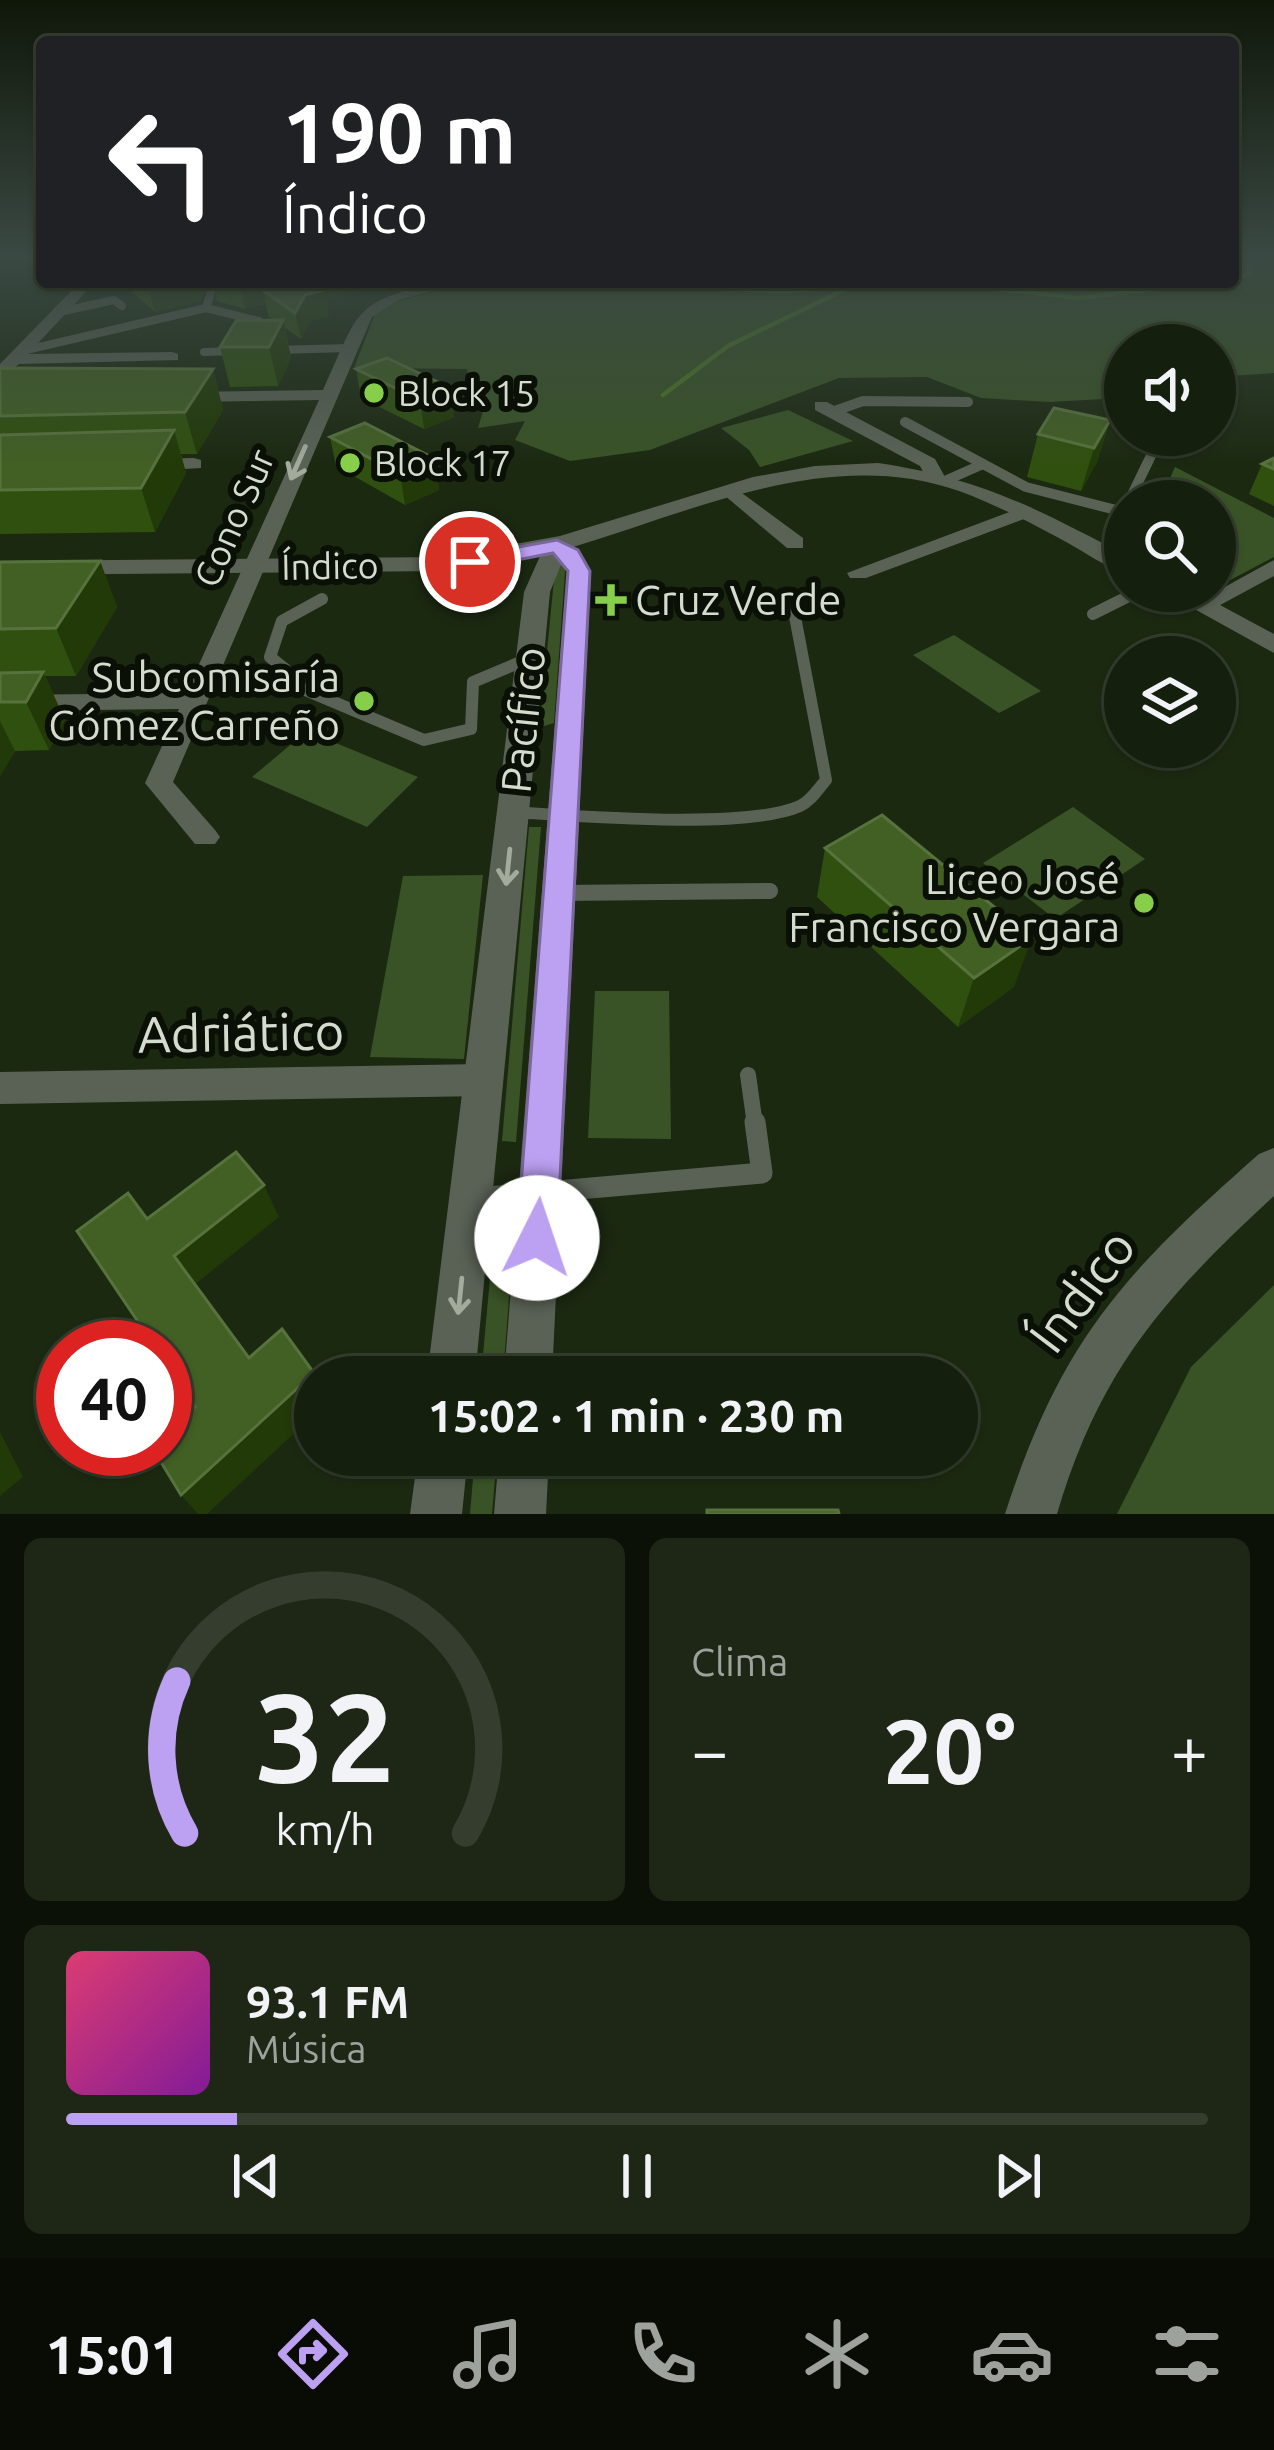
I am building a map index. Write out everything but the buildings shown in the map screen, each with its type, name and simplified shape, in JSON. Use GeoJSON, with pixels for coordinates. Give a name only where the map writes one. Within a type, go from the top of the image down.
{"type":"FeatureCollection","features":[{"type":"Feature","properties":{"kind":"street"},"geometry":{"type":"LineString","coordinates":[[0,374],[47,325]]}},
{"type":"Feature","properties":{"kind":"street","name":"Cono Sur"},"geometry":{"type":"LineString","coordinates":[[206,837],[159,783],[361,325]]}},
{"type":"Feature","properties":{"kind":"street"},"geometry":{"type":"LineString","coordinates":[[19,355],[172,357]]}},
{"type":"Feature","properties":{"kind":"street"},"geometry":{"type":"LineString","coordinates":[[157,398],[329,395]]}},
{"type":"Feature","properties":{"kind":"street"},"geometry":{"type":"LineString","coordinates":[[826,409],[928,463],[941,479]]}},
{"type":"Feature","properties":{"kind":"street"},"geometry":{"type":"LineString","coordinates":[[130,465],[194,464]]}},
{"type":"Feature","properties":{"kind":"street"},"geometry":{"type":"LineString","coordinates":[[568,559],[623,525],[731,491],[833,469],[941,479],[1025,512],[1104,554]]}},
{"type":"Feature","properties":{"kind":"street"},"geometry":{"type":"LineString","coordinates":[[731,491],[795,543]]}},
{"type":"Feature","properties":{"kind":"street"},"geometry":{"type":"LineString","coordinates":[[858,572],[1025,512]]}},
{"type":"Feature","properties":{"kind":"street","name":"Índico"},"geometry":{"type":"LineString","coordinates":[[0,568],[568,559]]}},
{"type":"Feature","properties":{"kind":"street","name":"Pacífico"},"geometry":{"type":"LineString","coordinates":[[453,1356],[537,592],[568,559]]}},
{"type":"Feature","properties":{"kind":"street","name":"Pacífico"},"geometry":{"type":"LineString","coordinates":[[529,1356],[563,817],[568,559]]}},
{"type":"Feature","properties":{"kind":"street"},"geometry":{"type":"LineString","coordinates":[[470,562],[512,576],[537,592]]}},
{"type":"Feature","properties":{"kind":"street"},"geometry":{"type":"LineString","coordinates":[[1236,587],[1274,567]]}},
{"type":"Feature","properties":{"kind":"street"},"geometry":{"type":"LineString","coordinates":[[1215,612],[1274,645]]}},
{"type":"Feature","properties":{"kind":"street"},"geometry":{"type":"LineString","coordinates":[[0,703],[193,701]]}},
{"type":"Feature","properties":{"kind":"street","name":"Adriático"},"geometry":{"type":"LineString","coordinates":[[0,1088],[483,1080]]}},
{"type":"Feature","properties":{"kind":"street","name":"Índico"},"geometry":{"type":"LineString","coordinates":[[1030,1514],[1064,1417],[1126,1310],[1163,1268],[1274,1168]]}},
{"type":"Feature","properties":{"kind":"street"},"geometry":{"type":"LineString","coordinates":[[436,1514],[440,1476]]}},
{"type":"Feature","properties":{"kind":"street"},"geometry":{"type":"LineString","coordinates":[[520,1514],[523,1476]]}},
{"type":"Feature","properties":{"kind":"lane"},"geometry":{"type":"LineString","coordinates":[[19,355],[140,325]]}},
{"type":"Feature","properties":{"kind":"lane"},"geometry":{"type":"LineString","coordinates":[[265,350],[350,348]]}},
{"type":"Feature","properties":{"kind":"lane"},"geometry":{"type":"LineString","coordinates":[[204,352],[244,351]]}},
{"type":"Feature","properties":{"kind":"lane"},"geometry":{"type":"LineString","coordinates":[[826,409],[863,401],[968,402]]}},
{"type":"Feature","properties":{"kind":"lane"},"geometry":{"type":"LineString","coordinates":[[905,422],[1026,487],[1104,507]]}},
{"type":"Feature","properties":{"kind":"lane"},"geometry":{"type":"LineString","coordinates":[[941,479],[983,464]]}},
{"type":"Feature","properties":{"kind":"lane"},"geometry":{"type":"LineString","coordinates":[[322,599],[282,621],[270,657],[285,669],[291,684],[424,740],[471,729],[473,682],[530,658]]}},
{"type":"Feature","properties":{"kind":"lane"},"geometry":{"type":"LineString","coordinates":[[513,812],[563,817],[770,816],[815,797],[826,780],[793,606]]}},
{"type":"Feature","properties":{"kind":"lane"},"geometry":{"type":"LineString","coordinates":[[1093,614],[1104,608]]}},
{"type":"Feature","properties":{"kind":"lane"},"geometry":{"type":"LineString","coordinates":[[559,893],[770,891]]}},
{"type":"Feature","properties":{"kind":"lane"},"geometry":{"type":"LineString","coordinates":[[470,1198],[762,1172],[748,1075]]}},
{"type":"Feature","properties":{"kind":"green space"},"geometry":{"type":"Polygon","coordinates":[[[371,325],[1104,325],[1104,399],[981,398],[927,377],[839,378],[650,450],[570,461],[515,440],[525,421],[478,428],[486,401],[470,390],[467,369],[354,368],[371,325]]]}},
{"type":"Feature","properties":{"kind":"green space"},"geometry":{"type":"Polygon","coordinates":[[[1236,325],[1274,325],[1274,373],[1236,376],[1236,325]]]}},
{"type":"Feature","properties":{"kind":"green space"},"geometry":{"type":"Polygon","coordinates":[[[788,410],[853,441],[760,467],[749,450],[721,428],[788,410]]]}},
{"type":"Feature","properties":{"kind":"green space"},"geometry":{"type":"Polygon","coordinates":[[[1175,467],[1200,480],[1169,480],[1175,467]]]}},
{"type":"Feature","properties":{"kind":"green space"},"geometry":{"type":"Polygon","coordinates":[[[1236,498],[1274,518],[1274,557],[1236,577],[1236,498]]]}},
{"type":"Feature","properties":{"kind":"green space"},"geometry":{"type":"Polygon","coordinates":[[[556,559],[566,559],[554,723],[544,726],[540,723],[556,559]]]}},
{"type":"Feature","properties":{"kind":"green space"},"geometry":{"type":"Polygon","coordinates":[[[954,635],[1041,691],[999,713],[913,655],[954,635]]]}},
{"type":"Feature","properties":{"kind":"green space"},"geometry":{"type":"Polygon","coordinates":[[[307,731],[418,777],[367,827],[252,777],[307,731]]]}},
{"type":"Feature","properties":{"kind":"green space"},"geometry":{"type":"Polygon","coordinates":[[[1073,807],[1145,859],[1055,919],[983,863],[1073,807]]]}},
{"type":"Feature","properties":{"kind":"green space"},"geometry":{"type":"Polygon","coordinates":[[[529,827],[541,827],[516,1142],[502,1141],[529,827]]]}},
{"type":"Feature","properties":{"kind":"green space"},"geometry":{"type":"Polygon","coordinates":[[[483,875],[464,1059],[370,1057],[403,876],[483,875]]]}},
{"type":"Feature","properties":{"kind":"green space"},"geometry":{"type":"Polygon","coordinates":[[[595,991],[669,991],[671,1139],[588,1138],[595,991]]]}},
{"type":"Feature","properties":{"kind":"green space"},"geometry":{"type":"Polygon","coordinates":[[[502,1260],[511,1270],[505,1356],[483,1356],[491,1267],[502,1260]]]}},
{"type":"Feature","properties":{"kind":"green space"},"geometry":{"type":"Polygon","coordinates":[[[1274,1285],[1274,1514],[1117,1514],[1191,1367],[1274,1285]]]}},
{"type":"Feature","properties":{"kind":"green space"},"geometry":{"type":"Polygon","coordinates":[[[473,1476],[495,1476],[492,1514],[470,1514],[473,1476]]]}},
{"type":"Feature","properties":{"kind":"waterway"},"geometry":{"type":"LineString","coordinates":[[663,395],[728,346],[772,325]]}},
{"type":"Feature","properties":{"kind":"place","name":"Block 15"},"geometry":{"type":"Point","coordinates":[374,393]}},
{"type":"Feature","properties":{"kind":"place","name":"Block 17"},"geometry":{"type":"Point","coordinates":[350,463]}},
{"type":"Feature","properties":{"kind":"place","name":"Cruz Verde"},"geometry":{"type":"Point","coordinates":[611,600]}},
{"type":"Feature","properties":{"kind":"place","name":"Subcomisaría Gómez Carreño"},"geometry":{"type":"Point","coordinates":[364,701]}},
{"type":"Feature","properties":{"kind":"place","name":"Liceo José Francisco Vergara"},"geometry":{"type":"Point","coordinates":[1144,903]}},
{"type":"Feature","properties":{"kind":"route"},"geometry":{"type":"LineString","coordinates":[[470,562],[557,546],[570,555],[579,571],[537,1238]]}}]}
